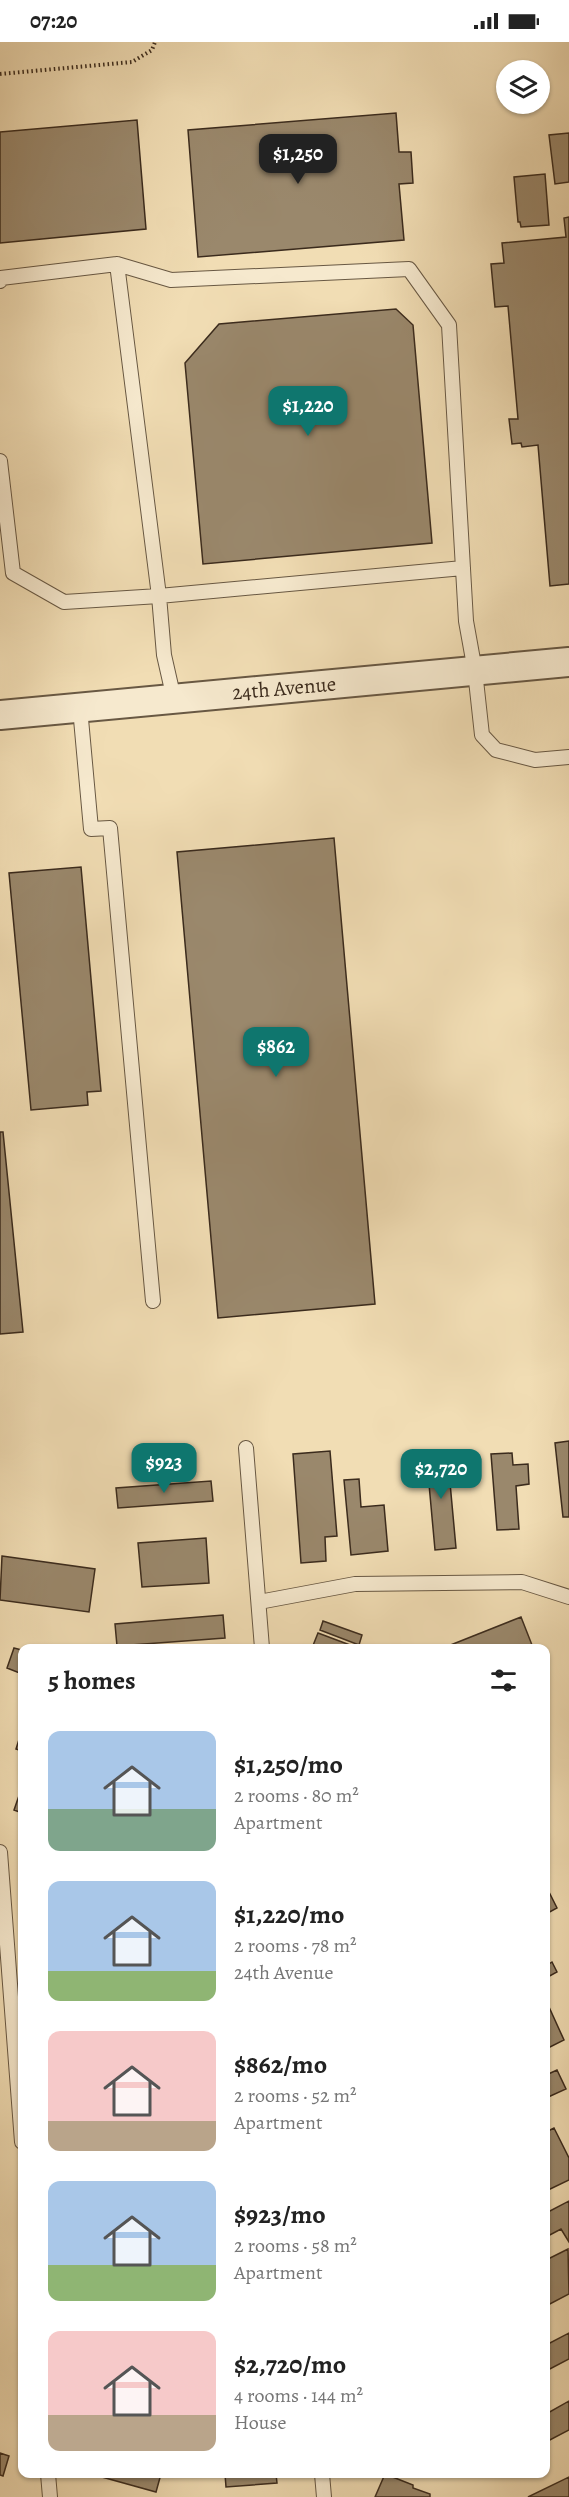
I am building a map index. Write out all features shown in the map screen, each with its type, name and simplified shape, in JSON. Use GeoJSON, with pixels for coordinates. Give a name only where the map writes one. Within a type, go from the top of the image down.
{"type":"FeatureCollection","features":[{"type":"Feature","properties":{"kind":"street","name":"24th Avenue"},"geometry":{"type":"LineString","coordinates":[[0,715],[569,662]]}},
{"type":"Feature","properties":{"kind":"lane"},"geometry":{"type":"LineString","coordinates":[[0,281],[2,278],[117,264],[171,280],[409,269],[448,324],[466,621],[475,671],[482,735],[496,750],[535,760],[569,757]]}},
{"type":"Feature","properties":{"kind":"lane"},"geometry":{"type":"LineString","coordinates":[[117,264],[159,596],[164,655],[174,699]]}},
{"type":"Feature","properties":{"kind":"lane"},"geometry":{"type":"LineString","coordinates":[[0,461],[13,573],[64,602],[159,596],[462,567]]}},
{"type":"Feature","properties":{"kind":"lane"},"geometry":{"type":"LineString","coordinates":[[80,708],[91,829],[110,828],[153,1301]]}},
{"type":"Feature","properties":{"kind":"lane"},"geometry":{"type":"LineString","coordinates":[[246,1448],[262,1644]]}},
{"type":"Feature","properties":{"kind":"lane"},"geometry":{"type":"LineString","coordinates":[[259,1602],[355,1584],[522,1582],[569,1597]]}},
{"type":"Feature","properties":{"kind":"lane"},"geometry":{"type":"LineString","coordinates":[[0,1852],[18,2089]]}},
{"type":"Feature","properties":{"kind":"lane"},"geometry":{"type":"LineString","coordinates":[[48,2478],[50,2497]]}},
{"type":"Feature","properties":{"kind":"lane"},"geometry":{"type":"LineString","coordinates":[[322,2478],[324,2497]]}},
{"type":"Feature","properties":{"kind":"path"},"geometry":{"type":"LineString","coordinates":[[0,74],[132,62],[152,50],[155,42]]}},
{"type":"Feature","properties":{"kind":"building"},"geometry":{"type":"Polygon","coordinates":[[[396,113],[399,152],[411,152],[413,183],[399,184],[404,240],[198,257],[188,130],[396,113]]]}},
{"type":"Feature","properties":{"kind":"building"},"geometry":{"type":"Polygon","coordinates":[[[137,120],[146,229],[0,243],[0,132],[137,120]]]}},
{"type":"Feature","properties":{"kind":"building"},"geometry":{"type":"Polygon","coordinates":[[[569,133],[569,182],[555,184],[549,135],[569,133]]]}},
{"type":"Feature","properties":{"kind":"building"},"geometry":{"type":"Polygon","coordinates":[[[545,174],[549,225],[521,227],[518,222],[514,177],[545,174]]]}},
{"type":"Feature","properties":{"kind":"building"},"geometry":{"type":"Polygon","coordinates":[[[569,217],[569,584],[550,586],[538,445],[522,447],[521,443],[512,444],[509,419],[518,419],[508,306],[495,307],[491,264],[504,263],[502,243],[566,237],[564,218],[569,217]]]}},
{"type":"Feature","properties":{"kind":"building"},"geometry":{"type":"Polygon","coordinates":[[[396,309],[413,325],[432,543],[203,564],[185,363],[219,324],[396,309]]]}},
{"type":"Feature","properties":{"kind":"building"},"geometry":{"type":"Polygon","coordinates":[[[334,838],[375,1304],[218,1318],[177,852],[334,838]]]}},
{"type":"Feature","properties":{"kind":"building"},"geometry":{"type":"Polygon","coordinates":[[[81,867],[101,1091],[87,1092],[88,1105],[31,1110],[9,873],[81,867]]]}},
{"type":"Feature","properties":{"kind":"building"},"geometry":{"type":"Polygon","coordinates":[[[0,1132],[3,1132],[23,1332],[0,1334],[0,1132]]]}},
{"type":"Feature","properties":{"kind":"building"},"geometry":{"type":"Polygon","coordinates":[[[569,1441],[569,1517],[563,1517],[555,1443],[569,1441]]]}},
{"type":"Feature","properties":{"kind":"building"},"geometry":{"type":"Polygon","coordinates":[[[447,1450],[456,1548],[435,1550],[426,1451],[447,1450]]]}},
{"type":"Feature","properties":{"kind":"building"},"geometry":{"type":"Polygon","coordinates":[[[330,1451],[337,1536],[325,1537],[326,1561],[301,1563],[293,1454],[330,1451]]]}},
{"type":"Feature","properties":{"kind":"building"},"geometry":{"type":"Polygon","coordinates":[[[512,1453],[513,1465],[528,1464],[529,1484],[516,1486],[519,1529],[497,1530],[491,1454],[512,1453]]]}},
{"type":"Feature","properties":{"kind":"building"},"geometry":{"type":"Polygon","coordinates":[[[359,1479],[361,1507],[384,1505],[388,1551],[351,1555],[344,1480],[359,1479]]]}},
{"type":"Feature","properties":{"kind":"building"},"geometry":{"type":"Polygon","coordinates":[[[211,1481],[213,1501],[118,1508],[116,1488],[211,1481]]]}},
{"type":"Feature","properties":{"kind":"building"},"geometry":{"type":"Polygon","coordinates":[[[206,1538],[209,1583],[142,1587],[138,1543],[206,1538]]]}},
{"type":"Feature","properties":{"kind":"building"},"geometry":{"type":"Polygon","coordinates":[[[2,1556],[95,1569],[89,1612],[0,1600],[2,1556]]]}},
{"type":"Feature","properties":{"kind":"building"},"geometry":{"type":"Polygon","coordinates":[[[223,1615],[225,1638],[117,1644],[115,1624],[223,1615]]]}},
{"type":"Feature","properties":{"kind":"building"},"geometry":{"type":"Polygon","coordinates":[[[521,1617],[532,1644],[453,1644],[521,1617]]]}},
{"type":"Feature","properties":{"kind":"building"},"geometry":{"type":"Polygon","coordinates":[[[323,1621],[362,1635],[359,1644],[356,1644],[320,1630],[323,1621]]]}},
{"type":"Feature","properties":{"kind":"building"},"geometry":{"type":"Polygon","coordinates":[[[318,1633],[347,1644],[314,1644],[318,1633]]]}},
{"type":"Feature","properties":{"kind":"building"},"geometry":{"type":"Polygon","coordinates":[[[14,1648],[18,1649],[18,1672],[7,1668],[14,1648]]]}},
{"type":"Feature","properties":{"kind":"building"},"geometry":{"type":"Polygon","coordinates":[[[18,1798],[18,1812],[14,1810],[18,1798]]]}},
{"type":"Feature","properties":{"kind":"building"},"geometry":{"type":"Polygon","coordinates":[[[550,1894],[557,1908],[550,1912],[550,1894]]]}},
{"type":"Feature","properties":{"kind":"building"},"geometry":{"type":"Polygon","coordinates":[[[552,1962],[557,1972],[550,1976],[552,1962]]]}},
{"type":"Feature","properties":{"kind":"building"},"geometry":{"type":"Polygon","coordinates":[[[550,2009],[564,2040],[550,2047],[550,2009]]]}},
{"type":"Feature","properties":{"kind":"building"},"geometry":{"type":"Polygon","coordinates":[[[557,2070],[566,2089],[550,2096],[550,2073],[557,2070]]]}},
{"type":"Feature","properties":{"kind":"building"},"geometry":{"type":"Polygon","coordinates":[[[554,2128],[569,2158],[569,2180],[550,2189],[550,2130],[554,2128]]]}},
{"type":"Feature","properties":{"kind":"building"},"geometry":{"type":"Polygon","coordinates":[[[569,2201],[569,2242],[561,2229],[550,2235],[550,2211],[569,2201]]]}},
{"type":"Feature","properties":{"kind":"building"},"geometry":{"type":"Polygon","coordinates":[[[568,2249],[569,2294],[550,2304],[550,2258],[568,2249]]]}},
{"type":"Feature","properties":{"kind":"building"},"geometry":{"type":"Polygon","coordinates":[[[569,2333],[569,2359],[550,2369],[550,2343],[569,2333]]]}},
{"type":"Feature","properties":{"kind":"building"},"geometry":{"type":"Polygon","coordinates":[[[569,2401],[569,2430],[550,2440],[550,2412],[569,2401]]]}},
{"type":"Feature","properties":{"kind":"building"},"geometry":{"type":"Polygon","coordinates":[[[0,2453],[9,2456],[3,2476],[0,2475],[0,2453]]]}},
{"type":"Feature","properties":{"kind":"building"},"geometry":{"type":"Polygon","coordinates":[[[569,2477],[569,2497],[528,2497],[569,2477]]]}},
{"type":"Feature","properties":{"kind":"building"},"geometry":{"type":"Polygon","coordinates":[[[105,2478],[160,2478],[156,2492],[105,2478]]]}},
{"type":"Feature","properties":{"kind":"building"},"geometry":{"type":"Polygon","coordinates":[[[225,2478],[276,2478],[277,2483],[226,2487],[225,2478]]]}},
{"type":"Feature","properties":{"kind":"building"},"geometry":{"type":"Polygon","coordinates":[[[383,2478],[395,2478],[430,2494],[430,2497],[375,2497],[383,2478]]]}}]}
